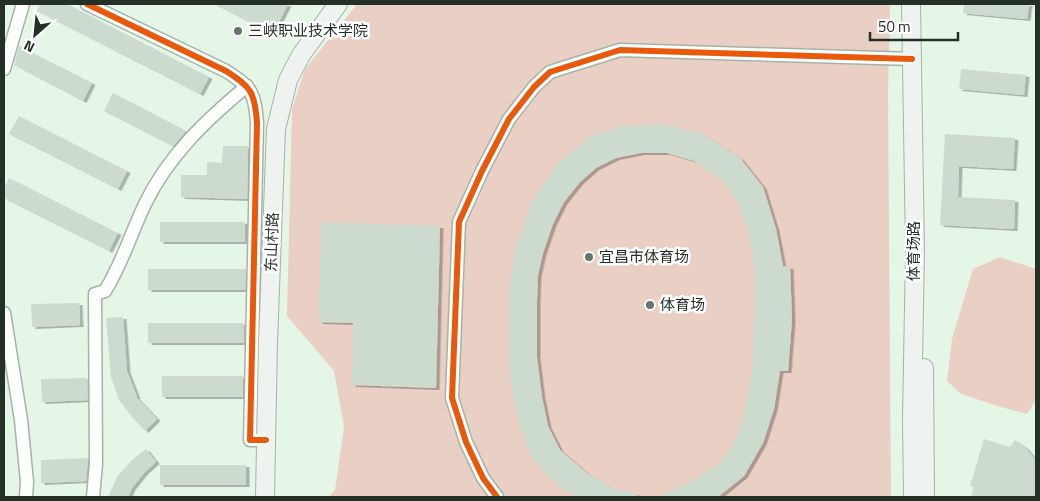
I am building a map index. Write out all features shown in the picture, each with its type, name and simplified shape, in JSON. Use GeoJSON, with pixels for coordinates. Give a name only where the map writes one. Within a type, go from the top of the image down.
{"type":"FeatureCollection","features":[{"type":"Feature","properties":{"kind":"main road","name":"东山村路"},"geometry":{"type":"LineString","coordinates":[[265,497],[268,342],[276,129],[288,80],[301,55],[338,4]]}},
{"type":"Feature","properties":{"kind":"main road","name":"体育场路"},"geometry":{"type":"LineString","coordinates":[[911,4],[915,251],[912,419],[913,497]]}},
{"type":"Feature","properties":{"kind":"main road","name":"体育场路"},"geometry":{"type":"LineString","coordinates":[[922,4],[925,497]]}},
{"type":"Feature","properties":{"kind":"street"},"geometry":{"type":"LineString","coordinates":[[4,69],[23,4]]}},
{"type":"Feature","properties":{"kind":"street"},"geometry":{"type":"LineString","coordinates":[[87,4],[226,71],[247,86],[254,96],[257,123],[250,440],[266,440]]}},
{"type":"Feature","properties":{"kind":"street"},"geometry":{"type":"LineString","coordinates":[[497,497],[483,478],[466,442],[452,398],[459,222],[482,171],[510,119],[534,88],[550,72],[620,50],[912,59]]}},
{"type":"Feature","properties":{"kind":"street"},"geometry":{"type":"LineString","coordinates":[[93,497],[96,464],[95,294],[105,291],[114,278],[145,204],[160,176],[188,139],[219,109],[247,86]]}},
{"type":"Feature","properties":{"kind":"street"},"geometry":{"type":"LineString","coordinates":[[4,313],[21,420],[28,482],[26,497]]}},
{"type":"Feature","properties":{"kind":"shaded area","name":"宜昌市体育场"},"geometry":{"type":"Polygon","coordinates":[[[357,4],[890,4],[888,98],[891,497],[329,497],[335,490],[344,427],[334,371],[287,316],[292,109],[305,69],[357,4]]]}},
{"type":"Feature","properties":{"kind":"shaded area"},"geometry":{"type":"Polygon","coordinates":[[[1000,257],[1036,269],[1036,400],[1027,414],[961,394],[947,381],[952,339],[973,269],[1000,257]]]}},
{"type":"Feature","properties":{"kind":"building"},"geometry":{"type":"Polygon","coordinates":[[[40,4],[67,4],[209,77],[200,94],[37,11],[40,4]]]}},
{"type":"Feature","properties":{"kind":"building"},"geometry":{"type":"Polygon","coordinates":[[[214,4],[288,4],[273,34],[214,4]]]}},
{"type":"Feature","properties":{"kind":"building"},"geometry":{"type":"Polygon","coordinates":[[[964,4],[1029,4],[1027,19],[963,13],[964,4]]]}},
{"type":"Feature","properties":{"kind":"building"},"geometry":{"type":"Polygon","coordinates":[[[19,46],[92,83],[83,101],[14,65],[19,46]]]}},
{"type":"Feature","properties":{"kind":"building"},"geometry":{"type":"Polygon","coordinates":[[[961,69],[1026,75],[1024,95],[959,89],[961,69]]]}},
{"type":"Feature","properties":{"kind":"building"},"geometry":{"type":"Polygon","coordinates":[[[113,93],[186,131],[173,146],[104,111],[113,93]]]}},
{"type":"Feature","properties":{"kind":"building"},"geometry":{"type":"Polygon","coordinates":[[[19,116],[127,171],[118,189],[9,134],[19,116]]]}},
{"type":"Feature","properties":{"kind":"building"},"geometry":{"type":"Polygon","coordinates":[[[661,124],[702,133],[740,158],[763,187],[776,229],[783,266],[790,267],[792,320],[788,371],[780,371],[774,409],[763,443],[744,476],[718,497],[659,497],[696,479],[719,464],[733,446],[744,417],[752,370],[755,315],[755,273],[751,242],[734,195],[719,178],[694,161],[667,153],[641,153],[616,158],[596,168],[580,182],[564,202],[553,224],[543,253],[538,275],[537,357],[548,426],[560,450],[588,474],[613,488],[637,494],[637,497],[575,497],[556,484],[531,456],[519,424],[510,377],[509,342],[509,289],[517,244],[533,200],[558,163],[593,135],[623,126],[661,124]]]}},
{"type":"Feature","properties":{"kind":"building"},"geometry":{"type":"Polygon","coordinates":[[[945,134],[1015,138],[1013,169],[959,166],[958,197],[1015,200],[1014,229],[940,225],[945,134]]]}},
{"type":"Feature","properties":{"kind":"building"},"geometry":{"type":"Polygon","coordinates":[[[223,146],[248,146],[247,199],[181,197],[181,175],[207,175],[207,162],[222,163],[223,146]]]}},
{"type":"Feature","properties":{"kind":"building"},"geometry":{"type":"Polygon","coordinates":[[[9,178],[118,233],[109,251],[4,198],[4,189],[9,178]]]}},
{"type":"Feature","properties":{"kind":"building"},"geometry":{"type":"Polygon","coordinates":[[[160,222],[245,222],[245,242],[160,242],[160,222]]]}},
{"type":"Feature","properties":{"kind":"building"},"geometry":{"type":"Polygon","coordinates":[[[321,222],[440,226],[436,388],[352,385],[353,323],[319,322],[321,222]]]}},
{"type":"Feature","properties":{"kind":"building"},"geometry":{"type":"Polygon","coordinates":[[[148,269],[246,269],[245,290],[148,290],[148,269]]]}},
{"type":"Feature","properties":{"kind":"building"},"geometry":{"type":"Polygon","coordinates":[[[79,303],[80,325],[32,327],[31,304],[79,303]]]}},
{"type":"Feature","properties":{"kind":"building"},"geometry":{"type":"Polygon","coordinates":[[[123,317],[127,371],[136,397],[157,419],[145,431],[119,400],[111,377],[106,318],[123,317]]]}},
{"type":"Feature","properties":{"kind":"building"},"geometry":{"type":"Polygon","coordinates":[[[148,323],[244,323],[244,343],[148,343],[148,323]]]}},
{"type":"Feature","properties":{"kind":"building"},"geometry":{"type":"Polygon","coordinates":[[[162,376],[243,376],[243,397],[162,397],[162,376]]]}},
{"type":"Feature","properties":{"kind":"building"},"geometry":{"type":"Polygon","coordinates":[[[87,378],[88,400],[42,402],[41,379],[87,378]]]}},
{"type":"Feature","properties":{"kind":"building"},"geometry":{"type":"Polygon","coordinates":[[[984,439],[1010,447],[1015,440],[1025,447],[1036,461],[1036,497],[971,497],[974,487],[970,486],[984,439]]]}},
{"type":"Feature","properties":{"kind":"building"},"geometry":{"type":"Polygon","coordinates":[[[146,449],[156,462],[132,488],[128,497],[108,497],[117,477],[132,460],[146,449]]]}},
{"type":"Feature","properties":{"kind":"building"},"geometry":{"type":"Polygon","coordinates":[[[88,458],[86,481],[41,483],[41,460],[88,458]]]}},
{"type":"Feature","properties":{"kind":"building"},"geometry":{"type":"Polygon","coordinates":[[[160,465],[246,465],[246,485],[160,485],[160,465]]]}},
{"type":"Feature","properties":{"kind":"cycle path"},"geometry":{"type":"LineString","coordinates":[[87,4],[226,71],[246,86],[253,97],[257,123],[250,440],[266,440]]}},
{"type":"Feature","properties":{"kind":"cycle path"},"geometry":{"type":"LineString","coordinates":[[497,497],[483,478],[466,442],[452,398],[459,222],[482,171],[509,119],[534,87],[550,72],[620,50],[912,59]]}},
{"type":"Feature","properties":{"kind":"place","name":"三峡职业技术学院"},"geometry":{"type":"Point","coordinates":[238,31]}},
{"type":"Feature","properties":{"kind":"place","name":"宜昌市体育场"},"geometry":{"type":"Point","coordinates":[589,257]}},
{"type":"Feature","properties":{"kind":"place","name":"体育场"},"geometry":{"type":"Point","coordinates":[650,305]}}]}
